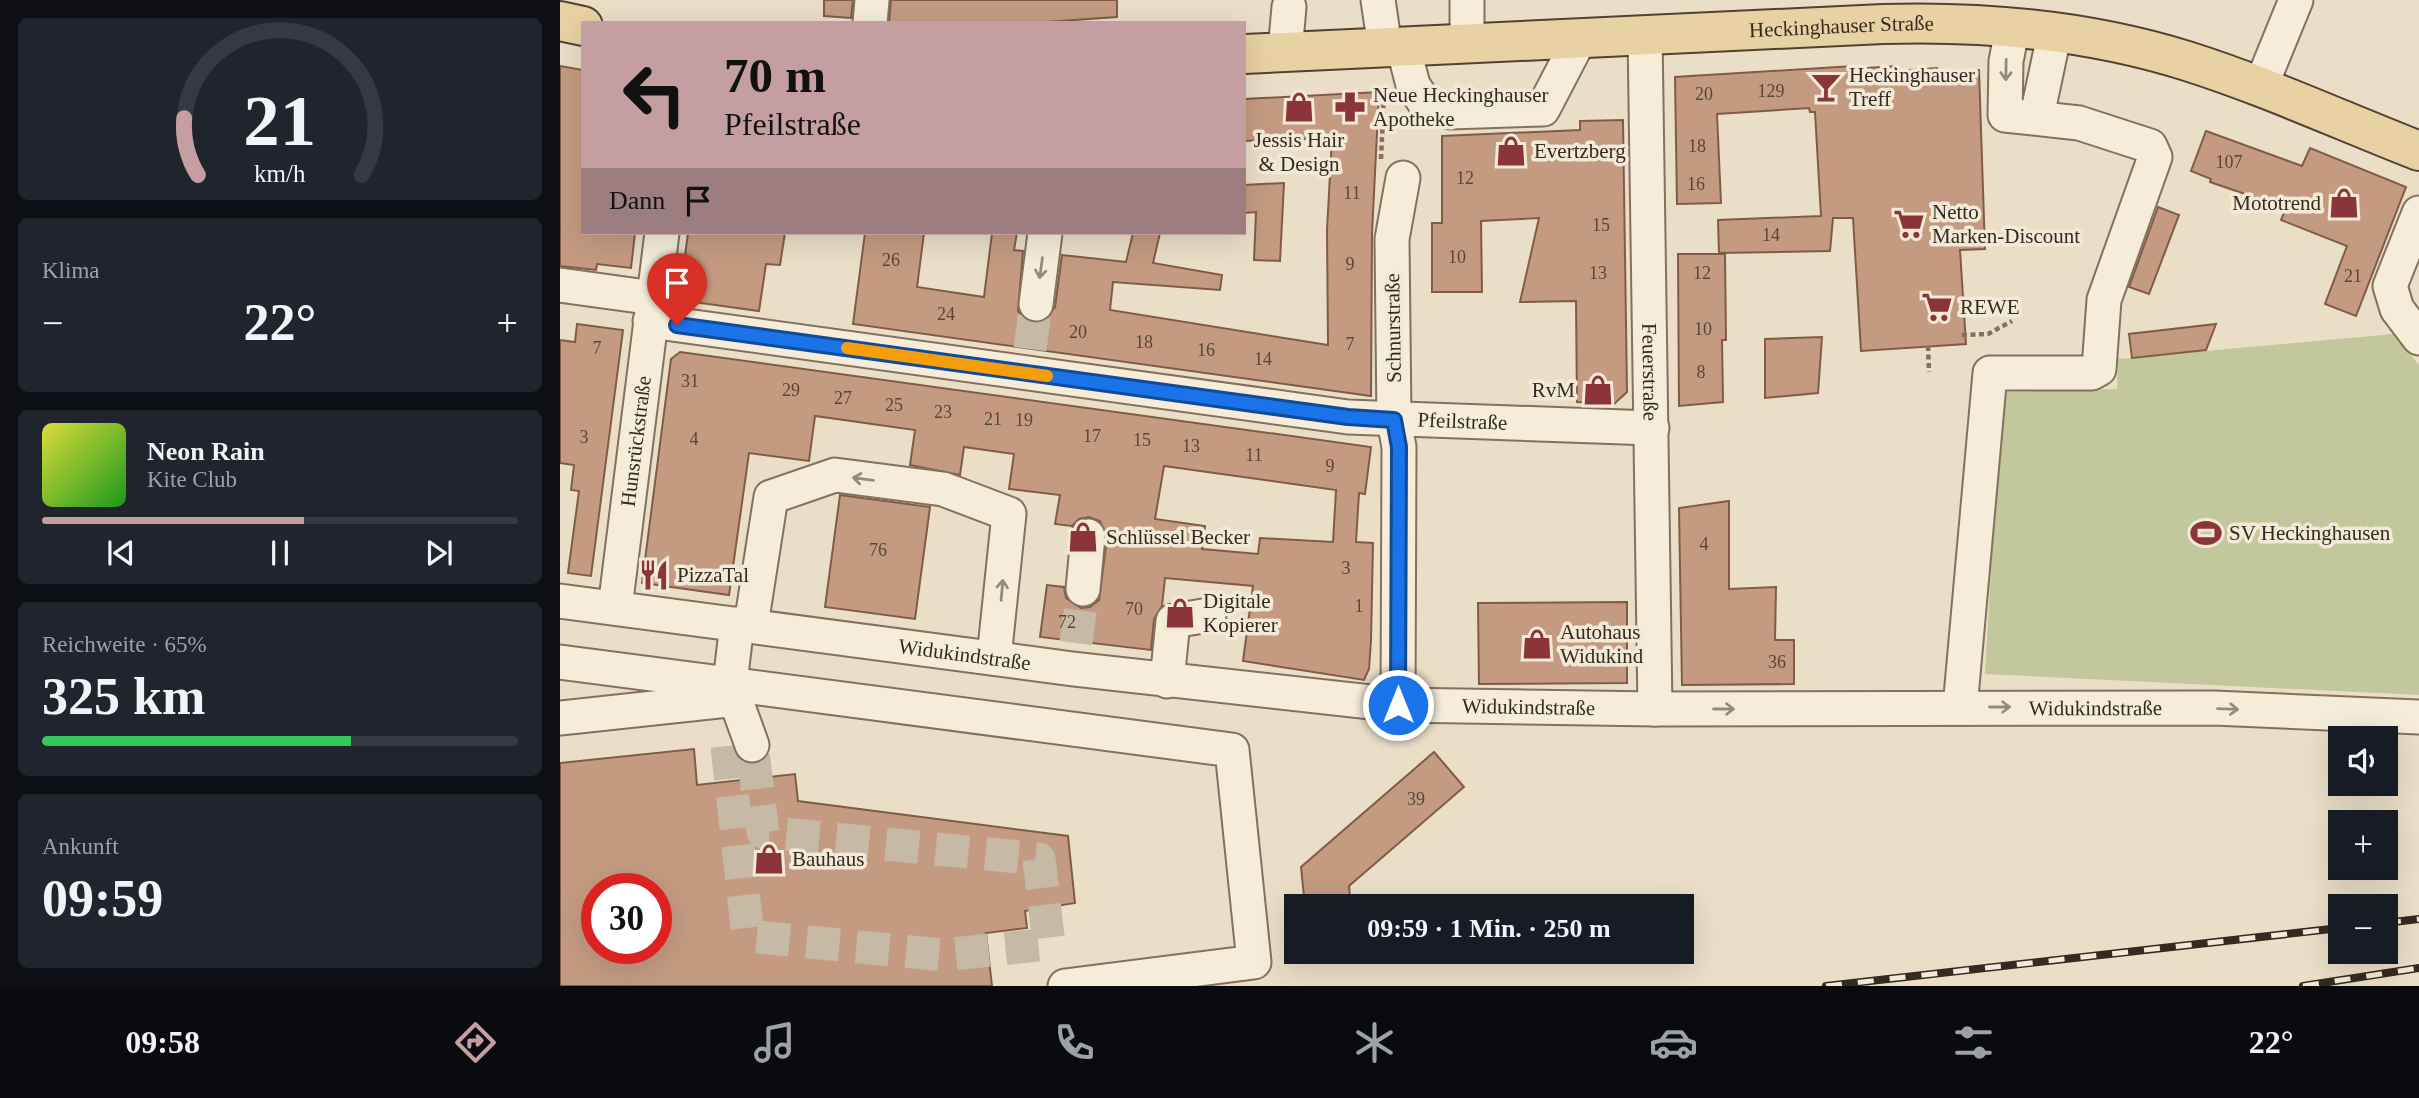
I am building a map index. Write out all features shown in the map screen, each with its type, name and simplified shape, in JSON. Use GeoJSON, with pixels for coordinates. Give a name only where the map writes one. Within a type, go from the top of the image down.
{"type":"FeatureCollection","features":[{"type":"Feature","properties":{"kind":"main road","name":"Heckinghauser Straße"},"geometry":{"type":"LineString","coordinates":[[1246,54],[1645,34],[1883,12],[2055,31],[2187,61],[2419,152]]}},
{"type":"Feature","properties":{"kind":"main road"},"geometry":{"type":"LineString","coordinates":[[560,22],[581,26]]}},
{"type":"Feature","properties":{"kind":"street"},"geometry":{"type":"LineString","coordinates":[[870,21],[872,0]]}},
{"type":"Feature","properties":{"kind":"street"},"geometry":{"type":"LineString","coordinates":[[1378,0],[1394,46],[1413,85],[1426,105],[1450,112],[1543,108],[1580,38]]}},
{"type":"Feature","properties":{"kind":"street"},"geometry":{"type":"LineString","coordinates":[[1466,0],[1467,43]]}},
{"type":"Feature","properties":{"kind":"street"},"geometry":{"type":"LineString","coordinates":[[2260,88],[2296,0]]}},
{"type":"Feature","properties":{"kind":"street"},"geometry":{"type":"LineString","coordinates":[[1285,52],[1289,7]]}},
{"type":"Feature","properties":{"kind":"street"},"geometry":{"type":"LineString","coordinates":[[2013,26],[2006,61],[2021,115]]}},
{"type":"Feature","properties":{"kind":"street"},"geometry":{"type":"LineString","coordinates":[[2021,115],[2055,31]]}},
{"type":"Feature","properties":{"kind":"street","name":"Feuerstraße"},"geometry":{"type":"LineString","coordinates":[[1645,34],[1655,709]]}},
{"type":"Feature","properties":{"kind":"street"},"geometry":{"type":"LineString","coordinates":[[1959,708],[1990,373],[2092,373],[2099,369],[2104,300],[2155,157],[2150,146],[2079,123],[2021,115]]}},
{"type":"Feature","properties":{"kind":"street","name":"Schnurstraße"},"geometry":{"type":"LineString","coordinates":[[1398,705],[1399,447],[1394,420],[1392,239],[1403,178]]}},
{"type":"Feature","properties":{"kind":"street"},"geometry":{"type":"LineString","coordinates":[[2419,212],[2390,286],[2397,309],[2419,338]]}},
{"type":"Feature","properties":{"kind":"street","name":"Hunsrückstraße"},"geometry":{"type":"LineString","coordinates":[[615,608],[663,235]]}},
{"type":"Feature","properties":{"kind":"street"},"geometry":{"type":"LineString","coordinates":[[1036,304],[1045,235]]}},
{"type":"Feature","properties":{"kind":"street","name":"Pfeilstraße"},"geometry":{"type":"LineString","coordinates":[[560,285],[652,310],[1029,361],[1348,417],[1652,428]]}},
{"type":"Feature","properties":{"kind":"street"},"geometry":{"type":"LineString","coordinates":[[740,746],[729,692],[771,497],[835,475],[943,489],[1009,514],[993,657]]}},
{"type":"Feature","properties":{"kind":"street"},"geometry":{"type":"LineString","coordinates":[[1083,589],[1088,536]]}},
{"type":"Feature","properties":{"kind":"street","name":"Widukindstraße"},"geometry":{"type":"LineString","coordinates":[[560,601],[993,657],[1074,656],[1167,681],[1398,705],[1655,709],[2214,708],[2419,717]]}},
{"type":"Feature","properties":{"kind":"street"},"geometry":{"type":"LineString","coordinates":[[1167,681],[1173,621],[1209,615]]}},
{"type":"Feature","properties":{"kind":"street"},"geometry":{"type":"LineString","coordinates":[[560,662],[729,692],[1232,750],[1254,962],[1065,986]]}},
{"type":"Feature","properties":{"kind":"street"},"geometry":{"type":"LineString","coordinates":[[560,718],[729,692]]}},
{"type":"Feature","properties":{"kind":"path"},"geometry":{"type":"LineString","coordinates":[[1394,46],[1380,157],[1403,178]]}},
{"type":"Feature","properties":{"kind":"path"},"geometry":{"type":"LineString","coordinates":[[1962,335],[1988,334],[2012,321]]}},
{"type":"Feature","properties":{"kind":"path"},"geometry":{"type":"LineString","coordinates":[[1928,346],[1929,372]]}},
{"type":"Feature","properties":{"kind":"green space","name":"SV Heckinghausen"},"geometry":{"type":"Polygon","coordinates":[[[2394,334],[2419,365],[2419,695],[1985,674],[2001,392],[2117,389],[2118,359],[2394,334]]]}},
{"type":"Feature","properties":{"kind":"building"},"geometry":{"type":"Polygon","coordinates":[[[824,0],[853,0],[851,18],[824,16],[824,0]]]}},
{"type":"Feature","properties":{"kind":"building"},"geometry":{"type":"Polygon","coordinates":[[[891,0],[1117,0],[1117,17],[1060,21],[889,21],[891,0]]]}},
{"type":"Feature","properties":{"kind":"building"},"geometry":{"type":"Polygon","coordinates":[[[560,66],[581,70],[581,235],[635,235],[631,268],[597,264],[596,270],[560,266],[560,66]]]}},
{"type":"Feature","properties":{"kind":"building"},"geometry":{"type":"Polygon","coordinates":[[[1853,66],[1853,69],[1895,66],[1895,71],[1937,68],[1938,73],[1979,70],[1985,249],[1960,250],[1966,344],[1861,351],[1853,218],[1833,218],[1830,251],[1719,253],[1718,220],[1821,216],[1815,112],[1810,112],[1809,108],[1717,114],[1721,203],[1677,204],[1675,77],[1853,66]]]}},
{"type":"Feature","properties":{"kind":"building"},"geometry":{"type":"Polygon","coordinates":[[[1379,92],[1372,233],[1371,396],[853,324],[865,235],[924,235],[917,287],[984,297],[992,235],[1017,235],[1014,250],[1023,251],[1018,311],[1024,319],[1034,323],[1044,321],[1055,307],[1062,255],[1126,262],[1133,235],[1160,235],[1153,263],[1222,275],[1220,290],[1113,282],[1110,310],[1328,345],[1327,230],[1332,138],[1246,141],[1246,99],[1379,92]]]}},
{"type":"Feature","properties":{"kind":"building"},"geometry":{"type":"Polygon","coordinates":[[[1623,120],[1627,392],[1614,404],[1577,402],[1576,301],[1520,302],[1539,218],[1481,221],[1482,292],[1432,292],[1432,223],[1442,223],[1442,136],[1580,130],[1580,121],[1623,120]]]}},
{"type":"Feature","properties":{"kind":"building"},"geometry":{"type":"Polygon","coordinates":[[[2206,131],[2302,166],[2310,148],[2406,187],[2356,316],[2325,304],[2347,246],[2281,220],[2286,208],[2210,182],[2211,179],[2191,171],[2206,131]]]}},
{"type":"Feature","properties":{"kind":"building"},"geometry":{"type":"Polygon","coordinates":[[[1284,183],[1280,261],[1254,260],[1256,212],[1246,213],[1246,185],[1284,183]]]}},
{"type":"Feature","properties":{"kind":"building"},"geometry":{"type":"Polygon","coordinates":[[[2158,207],[2179,215],[2149,294],[2129,287],[2158,207]]]}},
{"type":"Feature","properties":{"kind":"building"},"geometry":{"type":"Polygon","coordinates":[[[688,235],[785,235],[780,265],[766,264],[759,311],[679,300],[688,235]]]}},
{"type":"Feature","properties":{"kind":"building"},"geometry":{"type":"Polygon","coordinates":[[[1678,254],[1725,254],[1726,340],[1722,340],[1723,402],[1679,406],[1678,254]]]}},
{"type":"Feature","properties":{"kind":"building"},"geometry":{"type":"Polygon","coordinates":[[[577,324],[623,330],[591,576],[568,573],[579,491],[571,490],[574,465],[560,463],[560,340],[575,342],[577,324]]]}},
{"type":"Feature","properties":{"kind":"building"},"geometry":{"type":"Polygon","coordinates":[[[2216,324],[2206,350],[2132,358],[2129,334],[2216,324]]]}},
{"type":"Feature","properties":{"kind":"building"},"geometry":{"type":"Polygon","coordinates":[[[1822,337],[1818,393],[1765,398],[1765,339],[1822,337]]]}},
{"type":"Feature","properties":{"kind":"building"},"geometry":{"type":"Polygon","coordinates":[[[680,352],[1371,447],[1365,494],[1359,493],[1356,542],[1373,543],[1369,669],[1364,680],[1243,661],[1253,586],[1165,578],[1162,606],[1154,619],[1151,650],[1040,637],[1047,585],[1064,587],[1066,598],[1081,608],[1090,607],[1099,600],[1107,538],[1100,521],[1089,517],[1079,519],[1072,526],[1055,524],[1060,495],[1009,489],[1014,454],[964,447],[960,475],[910,465],[915,430],[815,416],[809,461],[749,453],[729,595],[642,583],[671,359],[680,352]],[[1164,466],[1155,519],[1205,526],[1202,549],[1258,554],[1260,538],[1333,542],[1336,490],[1164,466]]]}},
{"type":"Feature","properties":{"kind":"building"},"geometry":{"type":"Polygon","coordinates":[[[840,495],[930,507],[915,619],[825,607],[840,495]]]}},
{"type":"Feature","properties":{"kind":"building"},"geometry":{"type":"Polygon","coordinates":[[[1729,501],[1729,589],[1776,587],[1775,640],[1794,640],[1794,684],[1682,685],[1679,508],[1729,501]]]}},
{"type":"Feature","properties":{"kind":"building"},"geometry":{"type":"Polygon","coordinates":[[[1627,602],[1627,683],[1479,684],[1478,603],[1627,602]]]}},
{"type":"Feature","properties":{"kind":"building","name":"Bauhaus"},"geometry":{"type":"Polygon","coordinates":[[[694,749],[697,785],[795,774],[798,801],[1068,836],[1075,903],[1025,911],[1027,928],[986,933],[992,986],[560,986],[560,763],[694,749]]]}},
{"type":"Feature","properties":{"kind":"building"},"geometry":{"type":"Polygon","coordinates":[[[1434,752],[1464,787],[1349,886],[1350,894],[1304,894],[1301,867],[1434,752]]]}},
{"type":"Feature","properties":{"kind":"tunnel"},"geometry":{"type":"LineString","coordinates":[[1030,349],[1036,304]]}},
{"type":"Feature","properties":{"kind":"tunnel"},"geometry":{"type":"LineString","coordinates":[[1076,643],[1083,589]]}},
{"type":"Feature","properties":{"kind":"tunnel"},"geometry":{"type":"LineString","coordinates":[[727,746],[748,936],[943,955],[1049,944],[1039,859],[763,832],[752,745]]}},
{"type":"Feature","properties":{"kind":"railway"},"geometry":{"type":"LineString","coordinates":[[2398,921],[2419,919]]}},
{"type":"Feature","properties":{"kind":"railway"},"geometry":{"type":"LineString","coordinates":[[1826,986],[2328,929]]}},
{"type":"Feature","properties":{"kind":"railway"},"geometry":{"type":"LineString","coordinates":[[2303,986],[2419,968]]}},
{"type":"Feature","properties":{"kind":"slow traffic"},"geometry":{"type":"LineString","coordinates":[[847,348],[1047,376]]}},
{"type":"Feature","properties":{"kind":"place","name":"Heckinghauser Treff"},"geometry":{"type":"Point","coordinates":[1826,87]}},
{"type":"Feature","properties":{"kind":"place","name":"Jessis Hair & Design"},"geometry":{"type":"Point","coordinates":[1299,107]}},
{"type":"Feature","properties":{"kind":"place","name":"Neue Heckinghauser Apotheke"},"geometry":{"type":"Point","coordinates":[1350,107]}},
{"type":"Feature","properties":{"kind":"place","name":"Evertzberg"},"geometry":{"type":"Point","coordinates":[1511,151]}},
{"type":"Feature","properties":{"kind":"place","name":"Mototrend"},"geometry":{"type":"Point","coordinates":[2344,203]}},
{"type":"Feature","properties":{"kind":"place","name":"Netto Marken-Discount"},"geometry":{"type":"Point","coordinates":[1909,224]}},
{"type":"Feature","properties":{"kind":"place","name":"REWE"},"geometry":{"type":"Point","coordinates":[1937,307]}},
{"type":"Feature","properties":{"kind":"place","name":"RvM"},"geometry":{"type":"Point","coordinates":[1598,390]}},
{"type":"Feature","properties":{"kind":"place","name":"SV Heckinghausen"},"geometry":{"type":"Point","coordinates":[2206,533]}},
{"type":"Feature","properties":{"kind":"place","name":"Schlüssel Becker"},"geometry":{"type":"Point","coordinates":[1083,537]}},
{"type":"Feature","properties":{"kind":"place","name":"PizzaTal"},"geometry":{"type":"Point","coordinates":[654,575]}},
{"type":"Feature","properties":{"kind":"place","name":"Digitale Kopierer"},"geometry":{"type":"Point","coordinates":[1180,613]}},
{"type":"Feature","properties":{"kind":"place","name":"Autohaus Widukind"},"geometry":{"type":"Point","coordinates":[1537,644]}},
{"type":"Feature","properties":{"kind":"place","name":"Bauhaus"},"geometry":{"type":"Point","coordinates":[769,859]}},
{"type":"Feature","properties":{"kind":"route"},"geometry":{"type":"LineString","coordinates":[[677,325],[1348,417],[1394,420],[1399,447],[1398,705]]}}]}
